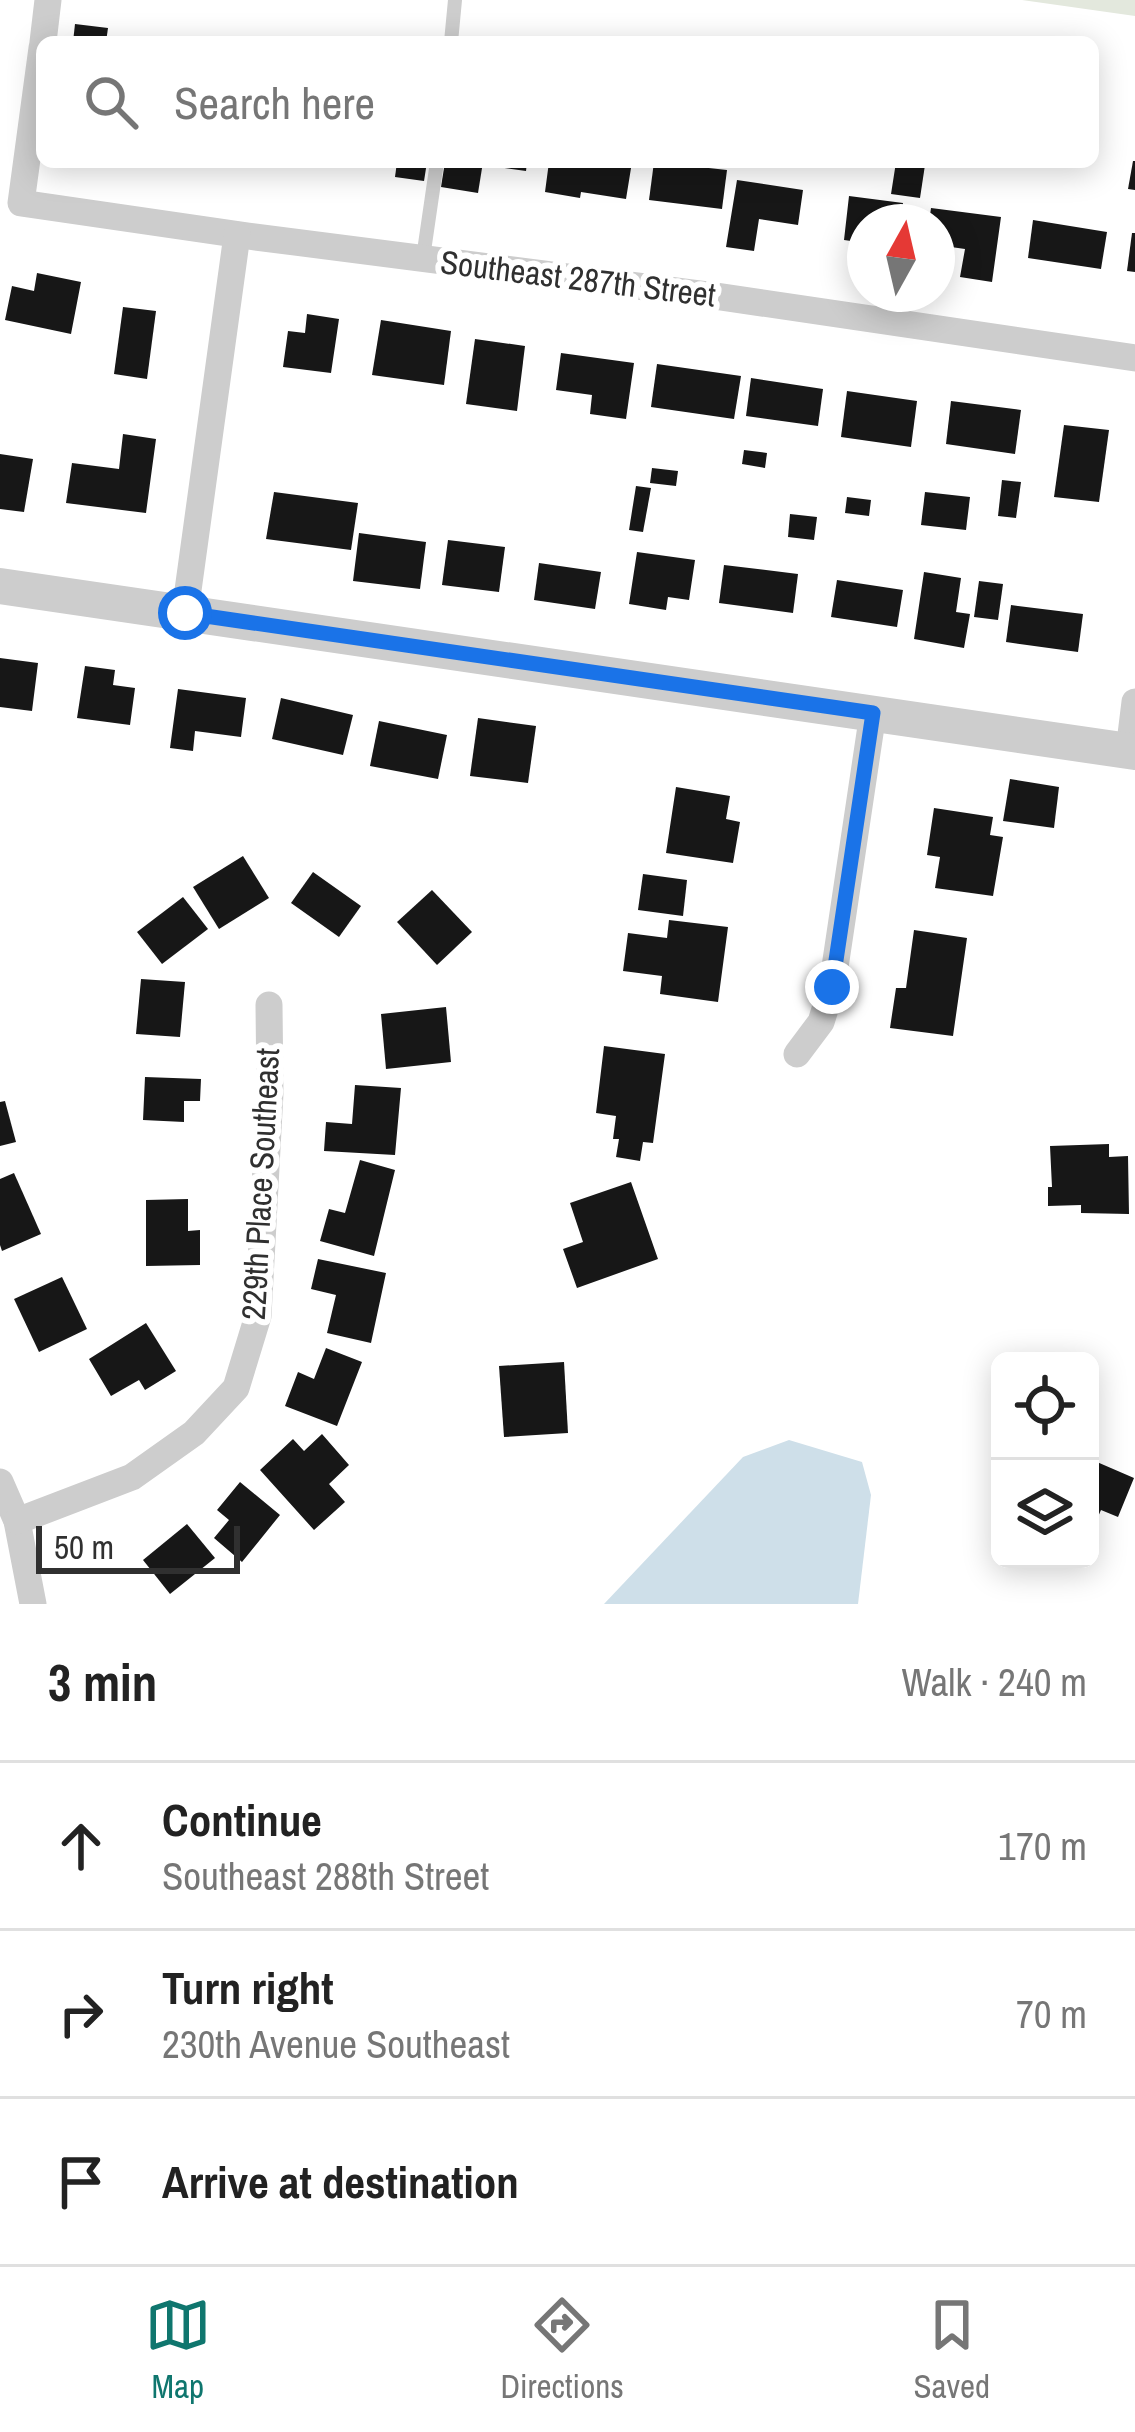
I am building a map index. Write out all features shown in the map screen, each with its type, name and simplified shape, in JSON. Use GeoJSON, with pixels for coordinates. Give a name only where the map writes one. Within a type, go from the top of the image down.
{"type":"FeatureCollection","features":[{"type":"Feature","properties":{"kind":"street"},"geometry":{"type":"LineString","coordinates":[[43,36],[48,0]]}},
{"type":"Feature","properties":{"kind":"street","name":"Southeast 287th Street"},"geometry":{"type":"LineString","coordinates":[[36,90],[21,203],[1135,358]]}},
{"type":"Feature","properties":{"kind":"street"},"geometry":{"type":"LineString","coordinates":[[185,613],[237,235]]}},
{"type":"Feature","properties":{"kind":"street"},"geometry":{"type":"LineString","coordinates":[[0,586],[1132,752],[1135,702]]}},
{"type":"Feature","properties":{"kind":"street"},"geometry":{"type":"LineString","coordinates":[[797,1054],[821,1022],[832,987],[873,713]]}},
{"type":"Feature","properties":{"kind":"street","name":"229th Place Southeast"},"geometry":{"type":"LineString","coordinates":[[17,1521],[132,1477],[194,1433],[236,1388],[258,1316],[270,1093],[268,1005]]}},
{"type":"Feature","properties":{"kind":"street"},"geometry":{"type":"LineString","coordinates":[[0,1483],[17,1521],[33,1604]]}},
{"type":"Feature","properties":{"kind":"lane"},"geometry":{"type":"LineString","coordinates":[[452,36],[455,0]]}},
{"type":"Feature","properties":{"kind":"lane"},"geometry":{"type":"LineString","coordinates":[[423,258],[436,168]]}},
{"type":"Feature","properties":{"kind":"shaded area"},"geometry":{"type":"Polygon","coordinates":[[[1022,0],[1135,0],[1135,16],[1022,0]]]}},
{"type":"Feature","properties":{"kind":"shaded area"},"geometry":{"type":"Polygon","coordinates":[[[789,1440],[862,1462],[871,1495],[858,1604],[604,1604],[743,1457],[789,1440]]]}},
{"type":"Feature","properties":{"kind":"building"},"geometry":{"type":"Polygon","coordinates":[[[75,24],[108,28],[107,36],[74,36],[75,24]]]}},
{"type":"Feature","properties":{"kind":"building"},"geometry":{"type":"Polygon","coordinates":[[[1135,161],[1135,190],[1128,189],[1135,161]]]}},
{"type":"Feature","properties":{"kind":"building"},"geometry":{"type":"Polygon","coordinates":[[[396,168],[426,168],[424,181],[395,177],[396,168]]]}},
{"type":"Feature","properties":{"kind":"building"},"geometry":{"type":"Polygon","coordinates":[[[444,168],[482,168],[478,193],[441,187],[444,168]]]}},
{"type":"Feature","properties":{"kind":"building"},"geometry":{"type":"Polygon","coordinates":[[[548,168],[631,168],[626,199],[545,192],[548,168]]]}},
{"type":"Feature","properties":{"kind":"building"},"geometry":{"type":"Polygon","coordinates":[[[653,168],[727,170],[722,209],[649,200],[653,168]]]}},
{"type":"Feature","properties":{"kind":"building"},"geometry":{"type":"Polygon","coordinates":[[[895,168],[925,168],[920,198],[891,194],[895,168]]]}},
{"type":"Feature","properties":{"kind":"building"},"geometry":{"type":"Polygon","coordinates":[[[737,180],[803,190],[798,225],[759,219],[754,251],[726,247],[737,180]]]}},
{"type":"Feature","properties":{"kind":"building"},"geometry":{"type":"Polygon","coordinates":[[[849,196],[903,203],[903,204],[848,204],[849,196]]]}},
{"type":"Feature","properties":{"kind":"building"},"geometry":{"type":"Polygon","coordinates":[[[955,211],[1001,217],[992,282],[960,277],[965,249],[955,248],[955,211]]]}},
{"type":"Feature","properties":{"kind":"building"},"geometry":{"type":"Polygon","coordinates":[[[1033,220],[1107,232],[1101,269],[1028,258],[1033,220]]]}},
{"type":"Feature","properties":{"kind":"building"},"geometry":{"type":"Polygon","coordinates":[[[1135,233],[1135,272],[1127,271],[1135,233]]]}},
{"type":"Feature","properties":{"kind":"building"},"geometry":{"type":"Polygon","coordinates":[[[37,273],[81,282],[71,334],[5,320],[12,286],[34,291],[37,273]]]}},
{"type":"Feature","properties":{"kind":"building"},"geometry":{"type":"Polygon","coordinates":[[[123,307],[156,311],[147,379],[114,374],[123,307]]]}},
{"type":"Feature","properties":{"kind":"building"},"geometry":{"type":"Polygon","coordinates":[[[307,314],[339,319],[331,373],[283,367],[288,331],[305,333],[307,314]]]}},
{"type":"Feature","properties":{"kind":"building"},"geometry":{"type":"Polygon","coordinates":[[[381,320],[451,331],[444,385],[372,375],[381,320]]]}},
{"type":"Feature","properties":{"kind":"building"},"geometry":{"type":"Polygon","coordinates":[[[475,339],[525,346],[517,411],[466,404],[475,339]]]}},
{"type":"Feature","properties":{"kind":"building"},"geometry":{"type":"Polygon","coordinates":[[[561,353],[634,363],[626,419],[590,414],[592,395],[556,390],[561,353]]]}},
{"type":"Feature","properties":{"kind":"building"},"geometry":{"type":"Polygon","coordinates":[[[657,364],[741,376],[734,419],[651,407],[657,364]]]}},
{"type":"Feature","properties":{"kind":"building"},"geometry":{"type":"Polygon","coordinates":[[[751,378],[823,389],[818,426],[746,416],[751,378]]]}},
{"type":"Feature","properties":{"kind":"building"},"geometry":{"type":"Polygon","coordinates":[[[847,391],[917,401],[911,447],[841,437],[847,391]]]}},
{"type":"Feature","properties":{"kind":"building"},"geometry":{"type":"Polygon","coordinates":[[[951,401],[1021,410],[1015,454],[946,444],[951,401]]]}},
{"type":"Feature","properties":{"kind":"building"},"geometry":{"type":"Polygon","coordinates":[[[1064,425],[1109,430],[1099,502],[1054,497],[1064,425]]]}},
{"type":"Feature","properties":{"kind":"building"},"geometry":{"type":"Polygon","coordinates":[[[123,434],[156,439],[146,513],[66,503],[72,463],[119,469],[123,434]]]}},
{"type":"Feature","properties":{"kind":"building"},"geometry":{"type":"Polygon","coordinates":[[[744,450],[767,453],[765,468],[742,464],[744,450]]]}},
{"type":"Feature","properties":{"kind":"building"},"geometry":{"type":"Polygon","coordinates":[[[0,454],[33,459],[24,512],[0,509],[0,454]]]}},
{"type":"Feature","properties":{"kind":"building"},"geometry":{"type":"Polygon","coordinates":[[[652,468],[678,471],[676,486],[650,483],[652,468]]]}},
{"type":"Feature","properties":{"kind":"building"},"geometry":{"type":"Polygon","coordinates":[[[1002,480],[1021,482],[1016,518],[998,516],[1002,480]]]}},
{"type":"Feature","properties":{"kind":"building"},"geometry":{"type":"Polygon","coordinates":[[[636,486],[651,488],[643,532],[629,530],[636,486]]]}},
{"type":"Feature","properties":{"kind":"building"},"geometry":{"type":"Polygon","coordinates":[[[274,492],[358,503],[351,550],[266,539],[274,492]]]}},
{"type":"Feature","properties":{"kind":"building"},"geometry":{"type":"Polygon","coordinates":[[[925,492],[970,497],[966,530],[921,525],[925,492]]]}},
{"type":"Feature","properties":{"kind":"building"},"geometry":{"type":"Polygon","coordinates":[[[847,497],[871,500],[869,516],[845,513],[847,497]]]}},
{"type":"Feature","properties":{"kind":"building"},"geometry":{"type":"Polygon","coordinates":[[[790,514],[817,517],[814,540],[788,537],[790,514]]]}},
{"type":"Feature","properties":{"kind":"building"},"geometry":{"type":"Polygon","coordinates":[[[359,533],[426,542],[420,589],[353,581],[359,533]]]}},
{"type":"Feature","properties":{"kind":"building"},"geometry":{"type":"Polygon","coordinates":[[[448,540],[505,547],[499,592],[442,585],[448,540]]]}},
{"type":"Feature","properties":{"kind":"building"},"geometry":{"type":"Polygon","coordinates":[[[637,552],[695,560],[689,600],[668,597],[666,610],[629,604],[637,552]]]}},
{"type":"Feature","properties":{"kind":"building"},"geometry":{"type":"Polygon","coordinates":[[[539,563],[601,572],[595,609],[534,600],[539,563]]]}},
{"type":"Feature","properties":{"kind":"building"},"geometry":{"type":"Polygon","coordinates":[[[724,565],[798,574],[793,613],[719,603],[724,565]]]}},
{"type":"Feature","properties":{"kind":"building"},"geometry":{"type":"Polygon","coordinates":[[[924,572],[961,578],[956,612],[970,614],[964,648],[914,639],[924,572]]]}},
{"type":"Feature","properties":{"kind":"building"},"geometry":{"type":"Polygon","coordinates":[[[837,580],[903,590],[897,627],[831,617],[837,580]]]}},
{"type":"Feature","properties":{"kind":"building"},"geometry":{"type":"Polygon","coordinates":[[[979,581],[1003,584],[998,620],[974,617],[979,581]]]}},
{"type":"Feature","properties":{"kind":"building"},"geometry":{"type":"Polygon","coordinates":[[[1011,605],[1083,614],[1078,652],[1006,642],[1011,605]]]}},
{"type":"Feature","properties":{"kind":"building"},"geometry":{"type":"Polygon","coordinates":[[[0,658],[38,663],[32,711],[0,707],[0,658]]]}},
{"type":"Feature","properties":{"kind":"building"},"geometry":{"type":"Polygon","coordinates":[[[85,666],[115,670],[113,685],[135,688],[130,725],[77,718],[85,666]]]}},
{"type":"Feature","properties":{"kind":"building"},"geometry":{"type":"Polygon","coordinates":[[[178,689],[246,698],[241,737],[195,731],[193,751],[170,748],[178,689]]]}},
{"type":"Feature","properties":{"kind":"building"},"geometry":{"type":"Polygon","coordinates":[[[281,698],[353,715],[343,755],[272,739],[281,698]]]}},
{"type":"Feature","properties":{"kind":"building"},"geometry":{"type":"Polygon","coordinates":[[[478,718],[536,726],[528,783],[470,776],[478,718]]]}},
{"type":"Feature","properties":{"kind":"building"},"geometry":{"type":"Polygon","coordinates":[[[379,721],[447,735],[438,779],[370,766],[379,721]]]}},
{"type":"Feature","properties":{"kind":"building"},"geometry":{"type":"Polygon","coordinates":[[[1010,779],[1059,787],[1054,828],[1003,821],[1010,779]]]}},
{"type":"Feature","properties":{"kind":"building"},"geometry":{"type":"Polygon","coordinates":[[[676,787],[730,796],[726,819],[740,822],[733,863],[666,853],[676,787]]]}},
{"type":"Feature","properties":{"kind":"building"},"geometry":{"type":"Polygon","coordinates":[[[934,808],[993,817],[990,835],[1003,837],[993,896],[935,888],[940,857],[927,855],[934,808]]]}},
{"type":"Feature","properties":{"kind":"building"},"geometry":{"type":"Polygon","coordinates":[[[243,856],[269,898],[219,929],[193,887],[243,856]]]}},
{"type":"Feature","properties":{"kind":"building"},"geometry":{"type":"Polygon","coordinates":[[[313,872],[361,906],[339,937],[291,903],[313,872]]]}},
{"type":"Feature","properties":{"kind":"building"},"geometry":{"type":"Polygon","coordinates":[[[643,874],[687,880],[683,916],[638,910],[643,874]]]}},
{"type":"Feature","properties":{"kind":"building"},"geometry":{"type":"Polygon","coordinates":[[[432,890],[472,932],[437,965],[397,922],[432,890]]]}},
{"type":"Feature","properties":{"kind":"building"},"geometry":{"type":"Polygon","coordinates":[[[183,897],[208,929],[162,964],[137,932],[183,897]]]}},
{"type":"Feature","properties":{"kind":"building"},"geometry":{"type":"Polygon","coordinates":[[[669,920],[728,927],[718,1002],[660,994],[662,976],[623,971],[628,933],[667,938],[669,920]]]}},
{"type":"Feature","properties":{"kind":"building"},"geometry":{"type":"Polygon","coordinates":[[[914,930],[967,938],[953,1036],[890,1028],[896,988],[906,988],[914,930]]]}},
{"type":"Feature","properties":{"kind":"building"},"geometry":{"type":"Polygon","coordinates":[[[141,979],[185,982],[180,1037],[136,1034],[141,979]]]}},
{"type":"Feature","properties":{"kind":"building"},"geometry":{"type":"Polygon","coordinates":[[[446,1007],[451,1062],[386,1069],[381,1014],[446,1007]]]}},
{"type":"Feature","properties":{"kind":"building"},"geometry":{"type":"Polygon","coordinates":[[[604,1046],[665,1054],[653,1143],[643,1142],[640,1161],[616,1157],[616,1116],[596,1113],[604,1046]]]}},
{"type":"Feature","properties":{"kind":"building"},"geometry":{"type":"Polygon","coordinates":[[[145,1077],[201,1079],[200,1101],[184,1101],[184,1122],[143,1120],[145,1077]]]}},
{"type":"Feature","properties":{"kind":"building"},"geometry":{"type":"Polygon","coordinates":[[[355,1085],[401,1088],[395,1155],[324,1151],[326,1122],[352,1124],[355,1085]]]}},
{"type":"Feature","properties":{"kind":"building"},"geometry":{"type":"Polygon","coordinates":[[[5,1101],[16,1142],[0,1146],[0,1102],[5,1101]]]}},
{"type":"Feature","properties":{"kind":"building"},"geometry":{"type":"Polygon","coordinates":[[[1109,1144],[1109,1157],[1128,1156],[1129,1214],[1081,1213],[1081,1205],[1048,1206],[1050,1146],[1109,1144]]]}},
{"type":"Feature","properties":{"kind":"building"},"geometry":{"type":"Polygon","coordinates":[[[360,1160],[395,1170],[374,1256],[320,1241],[329,1209],[345,1213],[360,1160]]]}},
{"type":"Feature","properties":{"kind":"building"},"geometry":{"type":"Polygon","coordinates":[[[14,1173],[41,1234],[2,1251],[0,1179],[14,1173]]]}},
{"type":"Feature","properties":{"kind":"building"},"geometry":{"type":"Polygon","coordinates":[[[631,1182],[658,1259],[577,1288],[563,1249],[583,1242],[570,1203],[631,1182]]]}},
{"type":"Feature","properties":{"kind":"building"},"geometry":{"type":"Polygon","coordinates":[[[188,1199],[188,1231],[200,1230],[200,1265],[146,1266],[146,1200],[188,1199]]]}},
{"type":"Feature","properties":{"kind":"building"},"geometry":{"type":"Polygon","coordinates":[[[318,1259],[386,1273],[371,1343],[327,1333],[336,1295],[311,1289],[318,1259]]]}},
{"type":"Feature","properties":{"kind":"building"},"geometry":{"type":"Polygon","coordinates":[[[62,1277],[87,1329],[39,1352],[14,1299],[62,1277]]]}},
{"type":"Feature","properties":{"kind":"building"},"geometry":{"type":"Polygon","coordinates":[[[146,1323],[176,1371],[145,1390],[139,1380],[111,1396],[89,1359],[146,1323]]]}},
{"type":"Feature","properties":{"kind":"building"},"geometry":{"type":"Polygon","coordinates":[[[326,1348],[362,1362],[337,1426],[285,1406],[298,1372],[314,1379],[326,1348]]]}},
{"type":"Feature","properties":{"kind":"building"},"geometry":{"type":"Polygon","coordinates":[[[564,1362],[568,1433],[504,1437],[499,1366],[564,1362]]]}},
{"type":"Feature","properties":{"kind":"building"},"geometry":{"type":"Polygon","coordinates":[[[322,1434],[349,1465],[329,1484],[345,1502],[314,1530],[260,1470],[293,1439],[304,1451],[322,1434]]]}},
{"type":"Feature","properties":{"kind":"building"},"geometry":{"type":"Polygon","coordinates":[[[1099,1463],[1134,1478],[1118,1517],[1101,1510],[1099,1515],[1099,1463]]]}},
{"type":"Feature","properties":{"kind":"building"},"geometry":{"type":"Polygon","coordinates":[[[240,1482],[280,1515],[242,1562],[214,1538],[229,1520],[217,1510],[240,1482]]]}},
{"type":"Feature","properties":{"kind":"building"},"geometry":{"type":"Polygon","coordinates":[[[187,1524],[215,1558],[170,1594],[143,1560],[187,1524]]]}},
{"type":"Feature","properties":{"kind":"route"},"geometry":{"type":"LineString","coordinates":[[185,613],[873,713],[832,987]]}}]}
